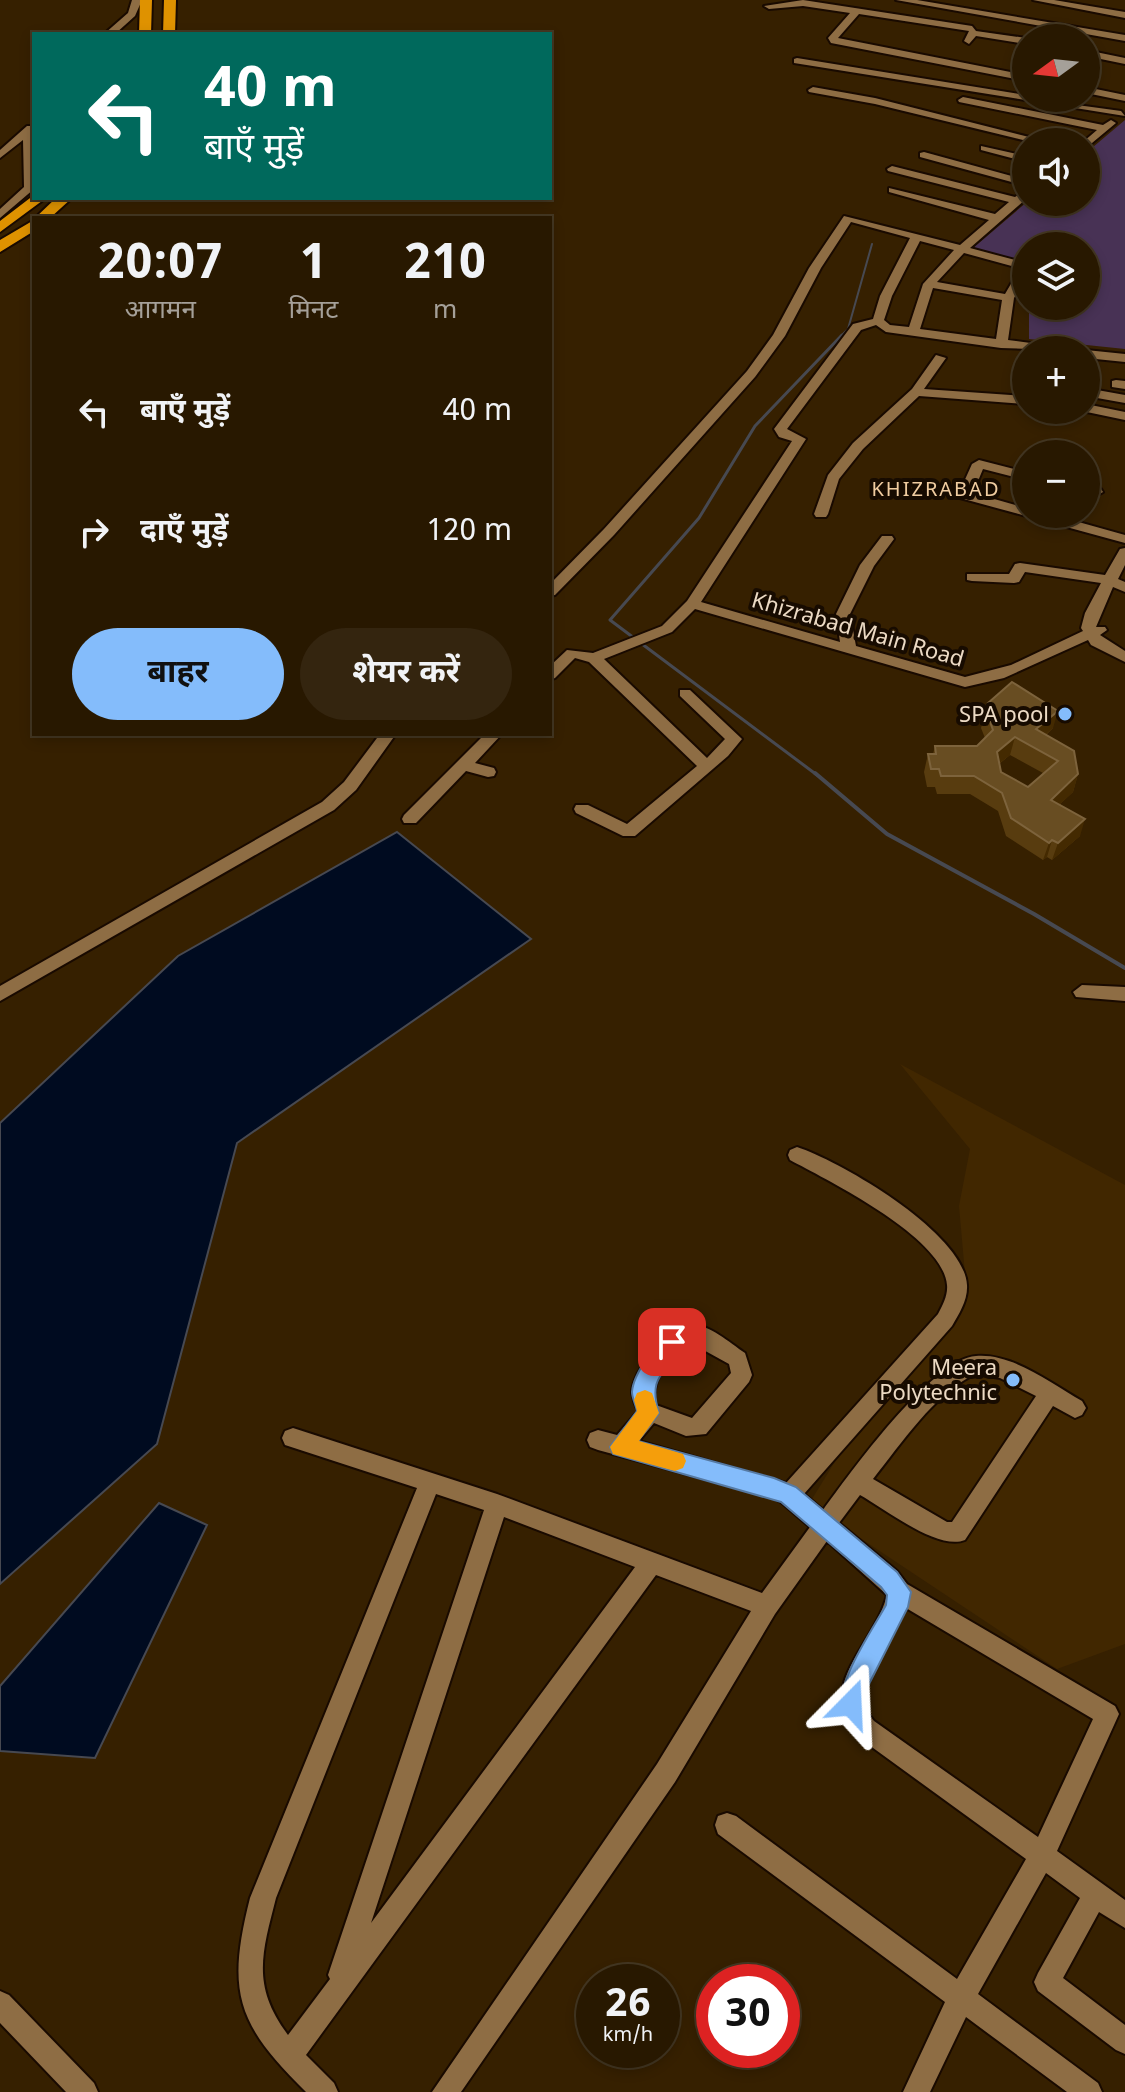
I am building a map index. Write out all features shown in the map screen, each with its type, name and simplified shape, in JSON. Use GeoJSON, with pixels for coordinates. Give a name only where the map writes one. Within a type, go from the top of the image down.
{"type":"FeatureCollection","features":[{"type":"Feature","properties":{"kind":"highway"},"geometry":{"type":"LineString","coordinates":[[145,32],[146,0]]}},
{"type":"Feature","properties":{"kind":"highway"},"geometry":{"type":"LineString","coordinates":[[169,32],[170,0]]}},
{"type":"Feature","properties":{"kind":"highway"},"geometry":{"type":"LineString","coordinates":[[0,228],[36,200]]}},
{"type":"Feature","properties":{"kind":"highway"},"geometry":{"type":"LineString","coordinates":[[43,216],[63,200]]}},
{"type":"Feature","properties":{"kind":"highway"},"geometry":{"type":"LineString","coordinates":[[0,247],[32,225]]}},
{"type":"Feature","properties":{"kind":"street"},"geometry":{"type":"LineString","coordinates":[[111,32],[132,14],[137,0]]}},
{"type":"Feature","properties":{"kind":"street"},"geometry":{"type":"LineString","coordinates":[[902,0],[1125,38]]}},
{"type":"Feature","properties":{"kind":"street"},"geometry":{"type":"LineString","coordinates":[[1038,0],[1125,15]]}},
{"type":"Feature","properties":{"kind":"street"},"geometry":{"type":"LineString","coordinates":[[769,6],[803,3],[972,29]]}},
{"type":"Feature","properties":{"kind":"street"},"geometry":{"type":"LineString","coordinates":[[857,11],[833,38],[834,41],[1012,75]]}},
{"type":"Feature","properties":{"kind":"street"},"geometry":{"type":"LineString","coordinates":[[969,41],[973,33],[1012,39]]}},
{"type":"Feature","properties":{"kind":"street"},"geometry":{"type":"LineString","coordinates":[[1100,56],[1125,61]]}},
{"type":"Feature","properties":{"kind":"street"},"geometry":{"type":"LineString","coordinates":[[797,61],[1123,113]]}},
{"type":"Feature","properties":{"kind":"street"},"geometry":{"type":"LineString","coordinates":[[937,71],[944,61]]}},
{"type":"Feature","properties":{"kind":"street"},"geometry":{"type":"LineString","coordinates":[[813,90],[875,101],[1012,134]]}},
{"type":"Feature","properties":{"kind":"street"},"geometry":{"type":"LineString","coordinates":[[926,90],[1105,128]]}},
{"type":"Feature","properties":{"kind":"street"},"geometry":{"type":"LineString","coordinates":[[1100,93],[1125,98]]}},
{"type":"Feature","properties":{"kind":"street"},"geometry":{"type":"LineString","coordinates":[[1100,132],[1123,113]]}},
{"type":"Feature","properties":{"kind":"street"},"geometry":{"type":"LineString","coordinates":[[0,155],[31,128]]}},
{"type":"Feature","properties":{"kind":"street"},"geometry":{"type":"LineString","coordinates":[[0,215],[29,188],[31,128]]}},
{"type":"Feature","properties":{"kind":"street"},"geometry":{"type":"LineString","coordinates":[[985,148],[1012,155]]}},
{"type":"Feature","properties":{"kind":"street"},"geometry":{"type":"LineString","coordinates":[[924,155],[1012,179]]}},
{"type":"Feature","properties":{"kind":"street"},"geometry":{"type":"LineString","coordinates":[[892,169],[1012,195]]}},
{"type":"Feature","properties":{"kind":"street"},"geometry":{"type":"LineString","coordinates":[[893,190],[991,222]]}},
{"type":"Feature","properties":{"kind":"street"},"geometry":{"type":"LineString","coordinates":[[913,332],[929,284],[963,248],[1012,204]]}},
{"type":"Feature","properties":{"kind":"street"},"geometry":{"type":"LineString","coordinates":[[939,212],[991,222]]}},
{"type":"Feature","properties":{"kind":"street"},"geometry":{"type":"LineString","coordinates":[[552,590],[609,532],[751,374],[779,336],[815,268],[848,218],[1025,268],[1008,298],[1001,344]]}},
{"type":"Feature","properties":{"kind":"street"},"geometry":{"type":"LineString","coordinates":[[871,338],[880,324],[886,296],[917,236]]}},
{"type":"Feature","properties":{"kind":"street"},"geometry":{"type":"LineString","coordinates":[[929,284],[1008,298]]}},
{"type":"Feature","properties":{"kind":"street"},"geometry":{"type":"LineString","coordinates":[[594,658],[667,629],[692,604],[800,439],[784,434],[780,429],[857,327],[880,324],[913,332],[1012,345]]}},
{"type":"Feature","properties":{"kind":"street"},"geometry":{"type":"LineString","coordinates":[[1100,355],[1125,358]]}},
{"type":"Feature","properties":{"kind":"street"},"geometry":{"type":"LineString","coordinates":[[821,514],[833,478],[858,446],[916,392],[940,358]]}},
{"type":"Feature","properties":{"kind":"street"},"geometry":{"type":"LineString","coordinates":[[916,392],[1012,399]]}},
{"type":"Feature","properties":{"kind":"street"},"geometry":{"type":"LineString","coordinates":[[1100,395],[1125,399]]}},
{"type":"Feature","properties":{"kind":"street"},"geometry":{"type":"LineString","coordinates":[[1100,411],[1125,415]]}},
{"type":"Feature","properties":{"kind":"street"},"geometry":{"type":"LineString","coordinates":[[1012,472],[979,464],[965,495],[1012,508]]}},
{"type":"Feature","properties":{"kind":"street"},"geometry":{"type":"LineString","coordinates":[[1085,528],[1125,539]]}},
{"type":"Feature","properties":{"kind":"street"},"geometry":{"type":"LineString","coordinates":[[849,651],[843,614],[867,565],[887,539]]}},
{"type":"Feature","properties":{"kind":"street"},"geometry":{"type":"LineString","coordinates":[[1125,552],[1120,582],[1095,632],[1096,642],[1125,657]]}},
{"type":"Feature","properties":{"kind":"street"},"geometry":{"type":"LineString","coordinates":[[972,577],[1014,579],[1020,567],[1120,582]]}},
{"type":"Feature","properties":{"kind":"street","name":"Khizrabad Main Road"},"geometry":{"type":"LineString","coordinates":[[692,604],[942,678],[974,682],[1056,652],[1095,632]]}},
{"type":"Feature","properties":{"kind":"street"},"geometry":{"type":"LineString","coordinates":[[1095,632],[1125,646]]}},
{"type":"Feature","properties":{"kind":"street"},"geometry":{"type":"LineString","coordinates":[[552,673],[572,653],[594,658],[706,766]]}},
{"type":"Feature","properties":{"kind":"street"},"geometry":{"type":"LineString","coordinates":[[582,809],[629,832],[734,739],[685,693]]}},
{"type":"Feature","properties":{"kind":"street"},"geometry":{"type":"LineString","coordinates":[[0,994],[328,806],[350,786],[387,736]]}},
{"type":"Feature","properties":{"kind":"street"},"geometry":{"type":"LineString","coordinates":[[410,819],[492,736]]}},
{"type":"Feature","properties":{"kind":"street"},"geometry":{"type":"LineString","coordinates":[[463,765],[488,772]]}},
{"type":"Feature","properties":{"kind":"street"},"geometry":{"type":"LineString","coordinates":[[1082,992],[1125,994]]}},
{"type":"Feature","properties":{"kind":"street"},"geometry":{"type":"LineString","coordinates":[[789,1495],[945,1320],[956,1300],[956,1280],[937,1248],[916,1227],[866,1193],[797,1155]]}},
{"type":"Feature","properties":{"kind":"street"},"geometry":{"type":"LineString","coordinates":[[695,1334],[738,1359],[742,1375],[699,1427],[685,1427],[662,1414],[649,1413],[642,1393],[647,1379],[672,1342],[682,1335],[695,1334]]}},
{"type":"Feature","properties":{"kind":"street"},"geometry":{"type":"LineString","coordinates":[[445,2092],[666,1773],[767,1606],[823,1526],[921,1406],[945,1381],[971,1365],[992,1367],[1010,1374],[1075,1408]]}},
{"type":"Feature","properties":{"kind":"street"},"geometry":{"type":"LineString","coordinates":[[858,1482],[944,1532],[957,1533],[1049,1394]]}},
{"type":"Feature","properties":{"kind":"street"},"geometry":{"type":"LineString","coordinates":[[621,1447],[649,1413]]}},
{"type":"Feature","properties":{"kind":"street"},"geometry":{"type":"LineString","coordinates":[[293,1438],[497,1504],[767,1606]]}},
{"type":"Feature","properties":{"kind":"street"},"geometry":{"type":"LineString","coordinates":[[598,1440],[774,1488],[789,1495],[889,1579],[899,1592],[1116,1717],[962,1996],[916,2092]]}},
{"type":"Feature","properties":{"kind":"street"},"geometry":{"type":"LineString","coordinates":[[325,2092],[288,2057],[256,2014],[248,1979],[251,1941],[263,1898],[430,1482]]}},
{"type":"Feature","properties":{"kind":"street"},"geometry":{"type":"LineString","coordinates":[[336,1993],[497,1504]]}},
{"type":"Feature","properties":{"kind":"street"},"geometry":{"type":"LineString","coordinates":[[288,2057],[653,1561]]}},
{"type":"Feature","properties":{"kind":"street"},"geometry":{"type":"LineString","coordinates":[[899,1592],[897,1607],[855,1687],[851,1704],[856,1718],[866,1729],[1125,1915]]}},
{"type":"Feature","properties":{"kind":"street"},"geometry":{"type":"LineString","coordinates":[[727,1825],[1089,2092]]}},
{"type":"Feature","properties":{"kind":"street"},"geometry":{"type":"LineString","coordinates":[[1096,1893],[1047,1982],[1125,2041]]}},
{"type":"Feature","properties":{"kind":"street"},"geometry":{"type":"LineString","coordinates":[[0,2004],[85,2092]]}},
{"type":"Feature","properties":{"kind":"shaded area"},"geometry":{"type":"Polygon","coordinates":[[[1125,120],[1125,349],[1100,346],[1100,336],[1029,336],[1029,320],[1100,320],[1100,232],[1012,232],[1012,261],[973,248],[1012,215],[1100,216],[1100,141],[1125,120]]]}},
{"type":"Feature","properties":{"kind":"shaded area","name":"Meera Polytechnic"},"geometry":{"type":"Polygon","coordinates":[[[900,1064],[1125,1185],[1125,1644],[1057,1669],[809,1504],[858,1424],[944,1336],[967,1296],[959,1206],[970,1149],[900,1064]]]}},
{"type":"Feature","properties":{"kind":"water"},"geometry":{"type":"Polygon","coordinates":[[[397,832],[531,939],[237,1143],[157,1444],[0,1584],[0,1123],[178,956],[397,832]]]}},
{"type":"Feature","properties":{"kind":"water"},"geometry":{"type":"Polygon","coordinates":[[[159,1503],[207,1525],[95,1758],[0,1751],[0,1686],[159,1503]]]}},
{"type":"Feature","properties":{"kind":"building"},"geometry":{"type":"Polygon","coordinates":[[[1012,682],[1058,711],[1036,729],[1074,751],[1078,774],[1051,800],[1085,819],[1058,843],[1052,840],[1049,843],[1011,818],[1002,793],[974,776],[941,776],[939,769],[931,769],[928,754],[936,754],[935,746],[977,746],[993,730],[986,711],[992,707],[988,703],[1012,682]],[[1015,737],[997,752],[1001,772],[1028,787],[1058,761],[1015,737]]]}},
{"type":"Feature","properties":{"kind":"waterway"},"geometry":{"type":"LineString","coordinates":[[842,335],[848,329],[872,244]]}},
{"type":"Feature","properties":{"kind":"waterway"},"geometry":{"type":"LineString","coordinates":[[817,775],[610,620],[699,518],[755,426],[842,335]]}},
{"type":"Feature","properties":{"kind":"waterway"},"geometry":{"type":"LineString","coordinates":[[815,773],[887,834],[1034,914],[1125,968]]}},
{"type":"Feature","properties":{"kind":"slow traffic"},"geometry":{"type":"LineString","coordinates":[[645,1400],[649,1413],[621,1447],[675,1461]]}},
{"type":"Feature","properties":{"kind":"place","name":"SPA pool"},"geometry":{"type":"Point","coordinates":[1065,714]}},
{"type":"Feature","properties":{"kind":"place","name":"Meera Polytechnic"},"geometry":{"type":"Point","coordinates":[1013,1380]}},
{"type":"Feature","properties":{"kind":"district","name":"KHIZRABAD"},"geometry":{"type":"Point","coordinates":[936,489]}},
{"type":"Feature","properties":{"kind":"route"},"geometry":{"type":"LineString","coordinates":[[672,1342],[647,1379],[642,1393],[649,1413],[621,1447],[774,1488],[789,1495],[889,1579],[899,1592],[897,1607],[855,1687],[851,1704]]}}]}
